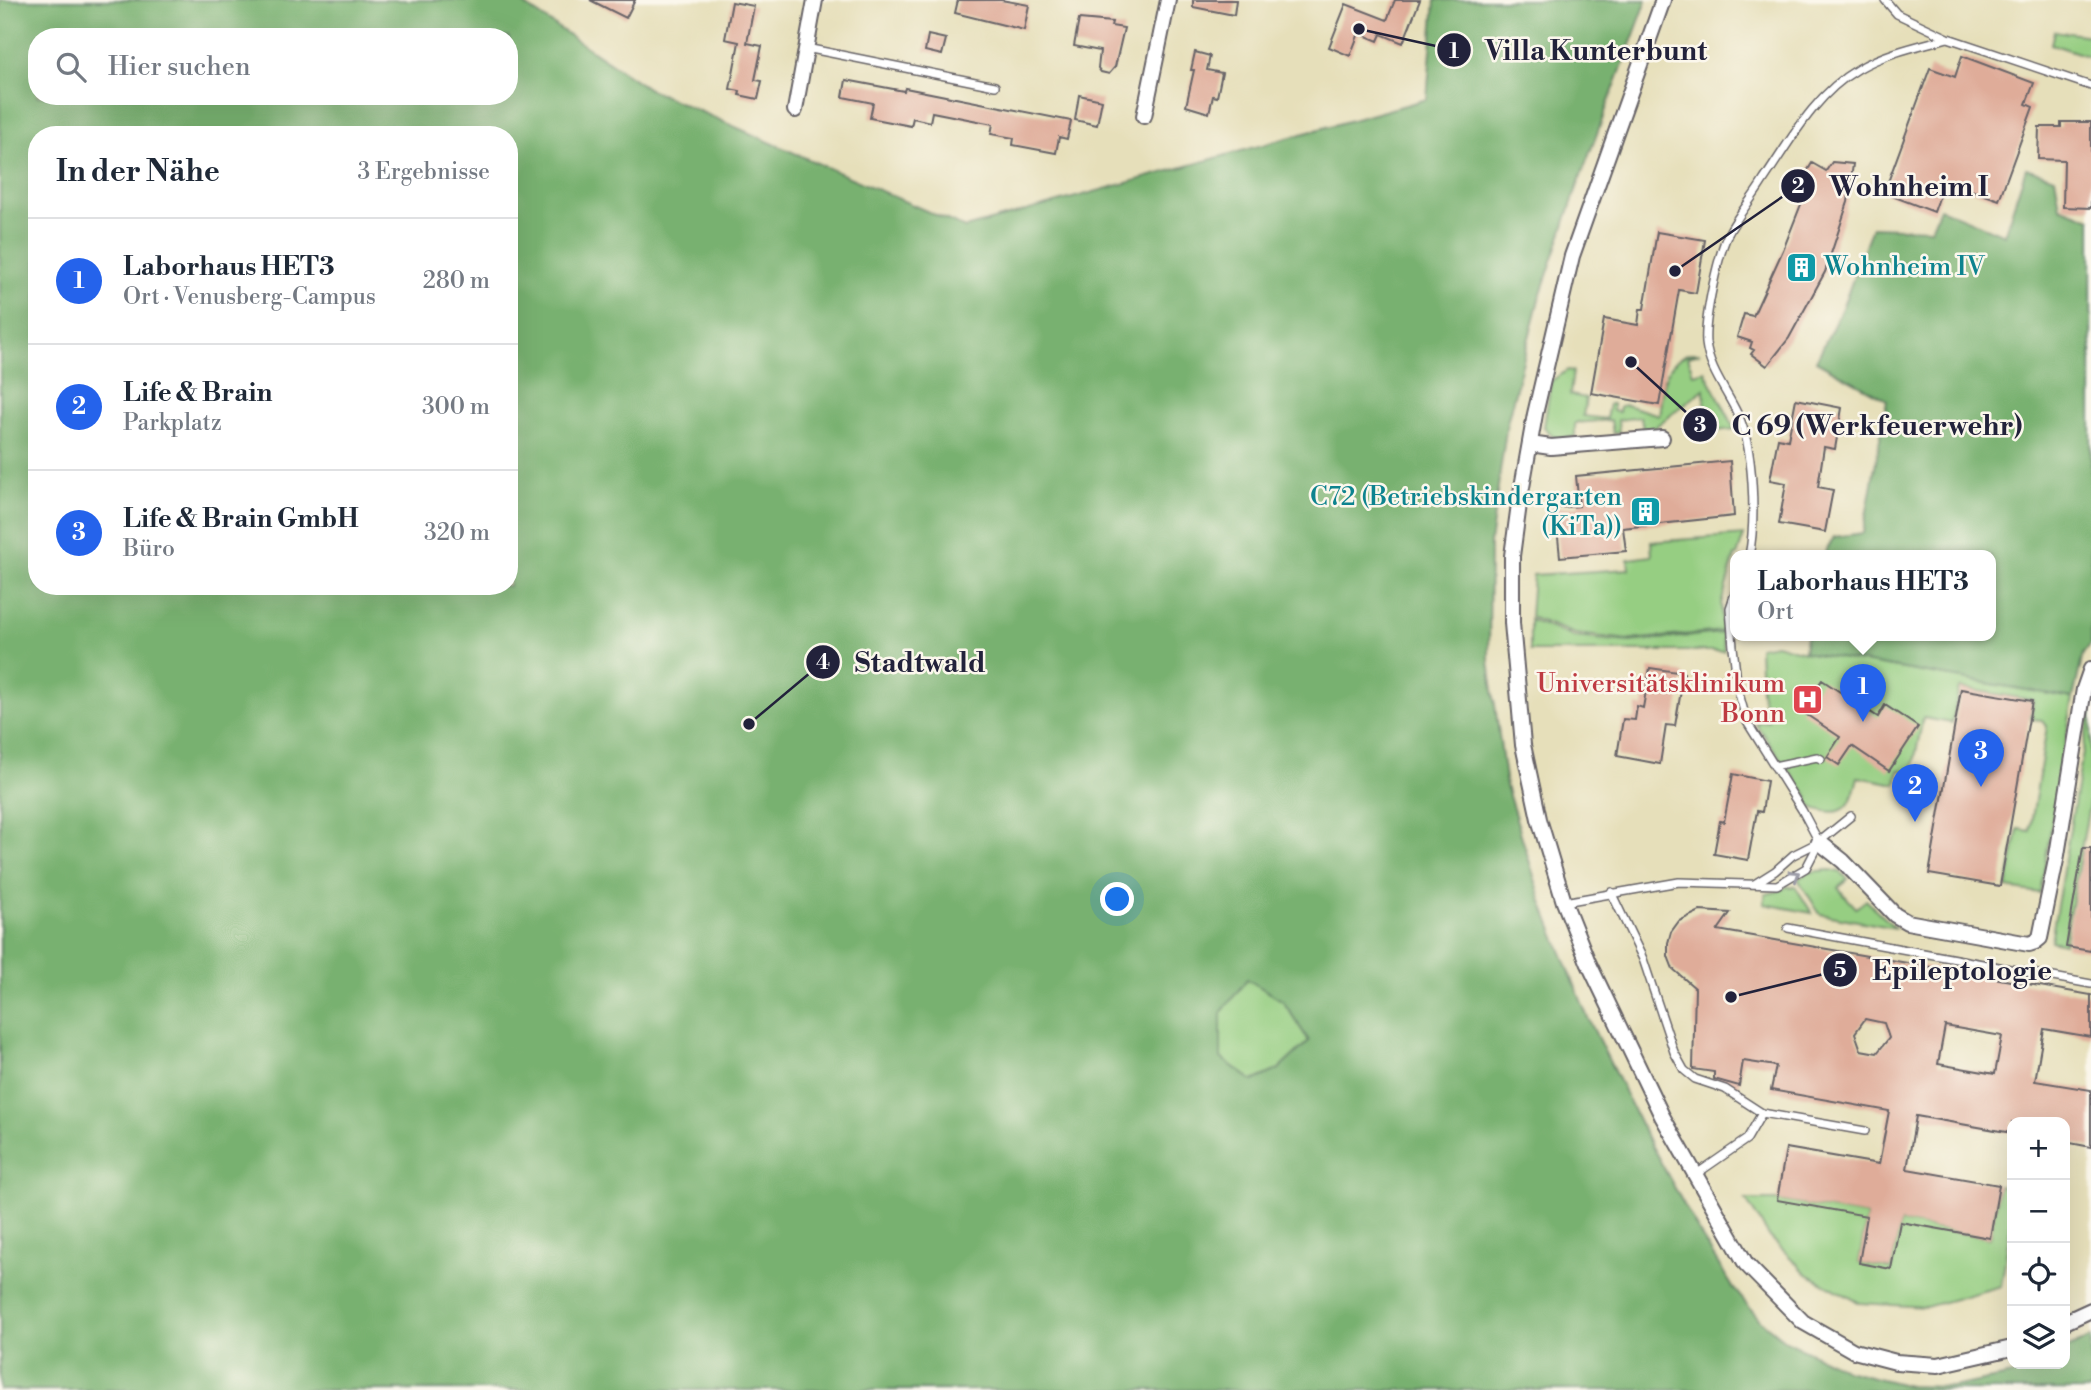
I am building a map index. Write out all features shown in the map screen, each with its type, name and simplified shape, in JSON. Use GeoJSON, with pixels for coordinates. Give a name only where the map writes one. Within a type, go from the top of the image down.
{"type":"FeatureCollection","features":[{"type":"Feature","properties":{"kind":"street"},"geometry":{"type":"LineString","coordinates":[[795,110],[815,0]]}},
{"type":"Feature","properties":{"kind":"street"},"geometry":{"type":"LineString","coordinates":[[1144,116],[1168,0]]}},
{"type":"Feature","properties":{"kind":"street"},"geometry":{"type":"LineString","coordinates":[[1663,0],[1572,256],[1519,504],[1512,556],[1512,623],[1523,746],[1539,819],[1564,902],[1588,962],[1662,1116],[1746,1264],[1803,1322],[1854,1351],[1896,1362],[1938,1365],[2007,1349]]}},
{"type":"Feature","properties":{"kind":"street"},"geometry":{"type":"LineString","coordinates":[[1530,444],[1551,447],[1662,439]]}},
{"type":"Feature","properties":{"kind":"street"},"geometry":{"type":"LineString","coordinates":[[1819,842],[1843,861],[1895,915],[1907,922],[2029,944],[2035,942],[2040,937],[2050,895],[2084,689],[2091,669]]}},
{"type":"Feature","properties":{"kind":"street"},"geometry":{"type":"LineString","coordinates":[[2070,1320],[2091,1310]]}},
{"type":"Feature","properties":{"kind":"lane"},"geometry":{"type":"LineString","coordinates":[[1885,0],[1896,14],[1948,38],[2091,86]]}},
{"type":"Feature","properties":{"kind":"lane"},"geometry":{"type":"LineString","coordinates":[[1750,550],[1753,537],[1751,469],[1746,433],[1717,379],[1706,341],[1721,252],[1736,221],[1784,149],[1834,87],[1860,68],[1903,51],[1948,38]]}},
{"type":"Feature","properties":{"kind":"lane"},"geometry":{"type":"LineString","coordinates":[[806,48],[995,86]]}},
{"type":"Feature","properties":{"kind":"lane"},"geometry":{"type":"LineString","coordinates":[[1734,641],[1738,690],[1747,722],[1819,842]]}},
{"type":"Feature","properties":{"kind":"lane"},"geometry":{"type":"LineString","coordinates":[[1774,766],[1817,757],[1821,759]]}},
{"type":"Feature","properties":{"kind":"lane"},"geometry":{"type":"LineString","coordinates":[[1756,883],[1793,855],[1819,842],[1851,816]]}},
{"type":"Feature","properties":{"kind":"lane"},"geometry":{"type":"LineString","coordinates":[[1564,902],[1679,881],[1777,885],[1806,868],[1819,842]]}},
{"type":"Feature","properties":{"kind":"lane"},"geometry":{"type":"LineString","coordinates":[[1611,892],[1643,959],[1674,1052],[1684,1070],[1695,1079],[1725,1089],[1762,1113],[1865,1131]]}},
{"type":"Feature","properties":{"kind":"lane"},"geometry":{"type":"LineString","coordinates":[[1788,928],[2091,984]]}},
{"type":"Feature","properties":{"kind":"lane"},"geometry":{"type":"LineString","coordinates":[[1695,1175],[1747,1139],[1762,1113]]}},
{"type":"Feature","properties":{"kind":"green space"},"geometry":{"type":"Polygon","coordinates":[[[0,0],[517,0],[649,89],[965,228],[1427,99],[1435,0],[1647,0],[1580,179],[1539,299],[1507,423],[1490,543],[1489,661],[1506,786],[1543,905],[1588,1018],[1644,1132],[1704,1241],[1734,1289],[1760,1320],[1786,1341],[1846,1370],[1909,1386],[1953,1387],[2017,1374],[2028,1369],[2070,1369],[2070,1348],[2091,1337],[2091,1390],[0,1390],[0,0]],[[1247,979],[1221,1013],[1221,1058],[1253,1081],[1278,1070],[1309,1041],[1283,1001],[1247,979]]]}},
{"type":"Feature","properties":{"kind":"green space"},"geometry":{"type":"Polygon","coordinates":[[[2054,31],[2091,36],[2091,57],[2051,44],[2054,31]]]}},
{"type":"Feature","properties":{"kind":"green space"},"geometry":{"type":"Polygon","coordinates":[[[2026,168],[2055,177],[2060,207],[2091,219],[2091,644],[2083,654],[2073,698],[1804,652],[1805,641],[1996,641],[1996,550],[1826,550],[1834,537],[1863,533],[1887,400],[1816,361],[1843,306],[1872,227],[1931,229],[1940,208],[2004,235],[2026,168]]]}},
{"type":"Feature","properties":{"kind":"green space"},"geometry":{"type":"Polygon","coordinates":[[[1689,353],[1700,353],[1688,356],[1693,374],[1705,371],[1735,429],[1706,432],[1704,389],[1650,431],[1643,429],[1641,417],[1618,420],[1619,433],[1613,433],[1611,420],[1575,423],[1575,437],[1555,438],[1544,427],[1551,381],[1568,370],[1573,371],[1570,395],[1586,398],[1583,416],[1606,419],[1609,404],[1613,404],[1613,411],[1619,412],[1620,406],[1626,405],[1659,415],[1668,371],[1689,353]]]}},
{"type":"Feature","properties":{"kind":"green space"},"geometry":{"type":"Polygon","coordinates":[[[1744,535],[1739,550],[1730,550],[1730,573],[1721,604],[1723,631],[1630,640],[1575,634],[1530,617],[1533,575],[1629,569],[1628,559],[1652,556],[1651,542],[1744,535]]]}},
{"type":"Feature","properties":{"kind":"green space"},"geometry":{"type":"Polygon","coordinates":[[[1530,620],[1574,637],[1629,642],[1723,633],[1724,651],[1530,651],[1530,620]]]}},
{"type":"Feature","properties":{"kind":"green space"},"geometry":{"type":"Polygon","coordinates":[[[1776,644],[1804,652],[2073,698],[2040,893],[2007,888],[2018,829],[2030,831],[2047,726],[2042,720],[2031,719],[2033,700],[1959,688],[1952,723],[1923,718],[1912,772],[1899,770],[1896,784],[1858,777],[1852,798],[1845,808],[1840,811],[1825,811],[1814,808],[1806,801],[1809,798],[1755,723],[1768,721],[1761,691],[1759,647],[1776,644]]]}},
{"type":"Feature","properties":{"kind":"green space"},"geometry":{"type":"Polygon","coordinates":[[[2091,705],[2091,795],[2064,944],[2051,941],[2091,705]]]}},
{"type":"Feature","properties":{"kind":"green space"},"geometry":{"type":"Polygon","coordinates":[[[1809,872],[1840,872],[1848,879],[1838,888],[1856,908],[1866,900],[1895,928],[1820,914],[1798,879],[1809,872]]]}},
{"type":"Feature","properties":{"kind":"green space"},"geometry":{"type":"Polygon","coordinates":[[[1795,886],[1812,913],[1764,904],[1766,894],[1795,886]]]}},
{"type":"Feature","properties":{"kind":"green space"},"geometry":{"type":"Polygon","coordinates":[[[1247,979],[1283,1001],[1309,1041],[1278,1070],[1253,1081],[1221,1059],[1221,1013],[1247,979]]]}},
{"type":"Feature","properties":{"kind":"green space"},"geometry":{"type":"Polygon","coordinates":[[[1999,1185],[2007,1187],[2007,1248],[2001,1286],[1926,1307],[1860,1303],[1807,1274],[1770,1237],[1746,1200],[1777,1200],[1867,1216],[1859,1263],[1891,1269],[1900,1222],[1990,1238],[1999,1185]]]}},
{"type":"Feature","properties":{"kind":"building"},"geometry":{"type":"Polygon","coordinates":[[[590,0],[635,0],[626,18],[590,0]]]}},
{"type":"Feature","properties":{"kind":"building"},"geometry":{"type":"Polygon","coordinates":[[[958,0],[1001,0],[1029,5],[1024,30],[955,13],[958,0]]]}},
{"type":"Feature","properties":{"kind":"building"},"geometry":{"type":"Polygon","coordinates":[[[1193,0],[1236,0],[1234,15],[1193,7],[1193,0]]]}},
{"type":"Feature","properties":{"kind":"building"},"geometry":{"type":"Polygon","coordinates":[[[1395,0],[1420,0],[1403,43],[1381,34],[1378,41],[1359,33],[1350,56],[1329,47],[1346,4],[1387,20],[1395,0]]]}},
{"type":"Feature","properties":{"kind":"building"},"geometry":{"type":"Polygon","coordinates":[[[732,2],[754,6],[747,43],[762,46],[755,80],[762,81],[758,99],[739,95],[740,91],[730,89],[739,42],[725,39],[732,2]]]}},
{"type":"Feature","properties":{"kind":"building"},"geometry":{"type":"Polygon","coordinates":[[[1079,19],[1112,22],[1111,26],[1124,28],[1115,67],[1109,74],[1098,68],[1100,51],[1074,46],[1079,19]]]}},
{"type":"Feature","properties":{"kind":"building"},"geometry":{"type":"Polygon","coordinates":[[[928,35],[946,39],[942,55],[925,51],[928,35]]]}},
{"type":"Feature","properties":{"kind":"building"},"geometry":{"type":"Polygon","coordinates":[[[1195,52],[1210,56],[1207,70],[1222,73],[1217,97],[1213,96],[1209,113],[1186,106],[1195,52]]]}},
{"type":"Feature","properties":{"kind":"building"},"geometry":{"type":"Polygon","coordinates":[[[1962,56],[2034,83],[2026,104],[2033,107],[1999,200],[1945,181],[1934,212],[1884,193],[1930,68],[1955,77],[1962,56]]]}},
{"type":"Feature","properties":{"kind":"building"},"geometry":{"type":"Polygon","coordinates":[[[846,80],[904,91],[905,88],[1071,121],[1067,139],[1059,137],[1056,153],[1013,145],[1014,138],[991,134],[993,124],[932,112],[930,122],[913,118],[911,126],[870,118],[873,103],[843,97],[846,80]]]}},
{"type":"Feature","properties":{"kind":"building"},"geometry":{"type":"Polygon","coordinates":[[[1079,95],[1102,100],[1097,125],[1075,120],[1079,95]]]}},
{"type":"Feature","properties":{"kind":"building"},"geometry":{"type":"Polygon","coordinates":[[[2061,122],[2091,122],[2091,208],[2063,207],[2064,160],[2038,159],[2039,127],[2061,127],[2061,122]]]}},
{"type":"Feature","properties":{"kind":"building","name":"Wohnheim IV"},"geometry":{"type":"Polygon","coordinates":[[[1832,162],[1853,164],[1848,202],[1825,272],[1789,338],[1767,366],[1751,354],[1754,350],[1750,348],[1752,342],[1737,337],[1744,314],[1753,316],[1783,250],[1807,189],[1799,185],[1812,163],[1826,171],[1832,162]]]}},
{"type":"Feature","properties":{"kind":"building"},"geometry":{"type":"Polygon","coordinates":[[[1657,232],[1705,240],[1696,293],[1679,290],[1659,405],[1591,393],[1604,319],[1638,325],[1640,309],[1644,309],[1657,232]]]}},
{"type":"Feature","properties":{"kind":"building"},"geometry":{"type":"Polygon","coordinates":[[[1796,399],[1842,408],[1835,449],[1824,447],[1818,487],[1833,490],[1825,532],[1779,524],[1786,483],[1770,480],[1778,438],[1788,440],[1796,399]]]}},
{"type":"Feature","properties":{"kind":"building","name":"C72 (Betriebskindergarten (KiTa))"},"geometry":{"type":"Polygon","coordinates":[[[1730,461],[1734,516],[1623,528],[1626,551],[1560,557],[1555,508],[1579,506],[1576,476],[1730,461]]]}},
{"type":"Feature","properties":{"kind":"building"},"geometry":{"type":"Polygon","coordinates":[[[1650,668],[1684,673],[1675,726],[1666,725],[1660,764],[1617,756],[1623,719],[1635,720],[1637,706],[1643,708],[1650,668]]]}},
{"type":"Feature","properties":{"kind":"building"},"geometry":{"type":"Polygon","coordinates":[[[1822,680],[1878,717],[1885,705],[1918,727],[1889,771],[1852,746],[1839,765],[1827,757],[1840,737],[1801,711],[1822,680]]]}},
{"type":"Feature","properties":{"kind":"building"},"geometry":{"type":"Polygon","coordinates":[[[1961,689],[2032,701],[2000,886],[1929,874],[1961,689]]]}},
{"type":"Feature","properties":{"kind":"building"},"geometry":{"type":"Polygon","coordinates":[[[1733,774],[1767,781],[1762,812],[1757,811],[1748,860],[1714,854],[1720,821],[1724,822],[1733,774]]]}},
{"type":"Feature","properties":{"kind":"building"},"geometry":{"type":"Polygon","coordinates":[[[2083,848],[2091,848],[2091,951],[2066,947],[2083,848]]]}},
{"type":"Feature","properties":{"kind":"building"},"geometry":{"type":"Polygon","coordinates":[[[1700,911],[1730,913],[1718,930],[2091,995],[2091,1037],[2044,1029],[2035,1081],[2091,1090],[2091,1147],[2070,1143],[2070,1117],[2007,1117],[2007,1132],[1916,1116],[1907,1169],[1999,1185],[1990,1238],[1900,1222],[1891,1269],[1859,1263],[1867,1216],[1777,1200],[1786,1148],[1879,1164],[1889,1111],[1771,1090],[1776,1066],[1743,1061],[1739,1086],[1714,1079],[1714,1072],[1693,1069],[1695,988],[1673,969],[1668,956],[1671,932],[1679,921],[1700,911]],[[1865,1019],[1855,1033],[1861,1050],[1877,1053],[1889,1038],[1884,1023],[1865,1019]],[[1945,1026],[1938,1064],[1995,1074],[2002,1036],[1945,1026]]]}},
{"type":"Feature","properties":{"kind":"place","name":"Villa Kunterbunt"},"geometry":{"type":"Point","coordinates":[1359,29]}},
{"type":"Feature","properties":{"kind":"place","name":"Wohnheim IV"},"geometry":{"type":"Point","coordinates":[1801,267]}},
{"type":"Feature","properties":{"kind":"place","name":"Wohnheim I"},"geometry":{"type":"Point","coordinates":[1675,271]}},
{"type":"Feature","properties":{"kind":"place","name":"C 69 (Werkfeuerwehr)"},"geometry":{"type":"Point","coordinates":[1631,362]}},
{"type":"Feature","properties":{"kind":"place","name":"C72 (Betriebskindergarten (KiTa))"},"geometry":{"type":"Point","coordinates":[1645,512]}},
{"type":"Feature","properties":{"kind":"place","name":"Universitätsklinikum Bonn"},"geometry":{"type":"Point","coordinates":[1808,699]}},
{"type":"Feature","properties":{"kind":"place","name":"Laborhaus HET3"},"geometry":{"type":"Point","coordinates":[1863,722]}},
{"type":"Feature","properties":{"kind":"place","name":"Stadtwald"},"geometry":{"type":"Point","coordinates":[749,724]}},
{"type":"Feature","properties":{"kind":"place","name":"Life & Brain GmbH"},"geometry":{"type":"Point","coordinates":[1981,787]}},
{"type":"Feature","properties":{"kind":"place","name":"Life & Brain"},"geometry":{"type":"Point","coordinates":[1915,822]}},
{"type":"Feature","properties":{"kind":"place","name":"Epileptologie"},"geometry":{"type":"Point","coordinates":[1731,997]}}]}
